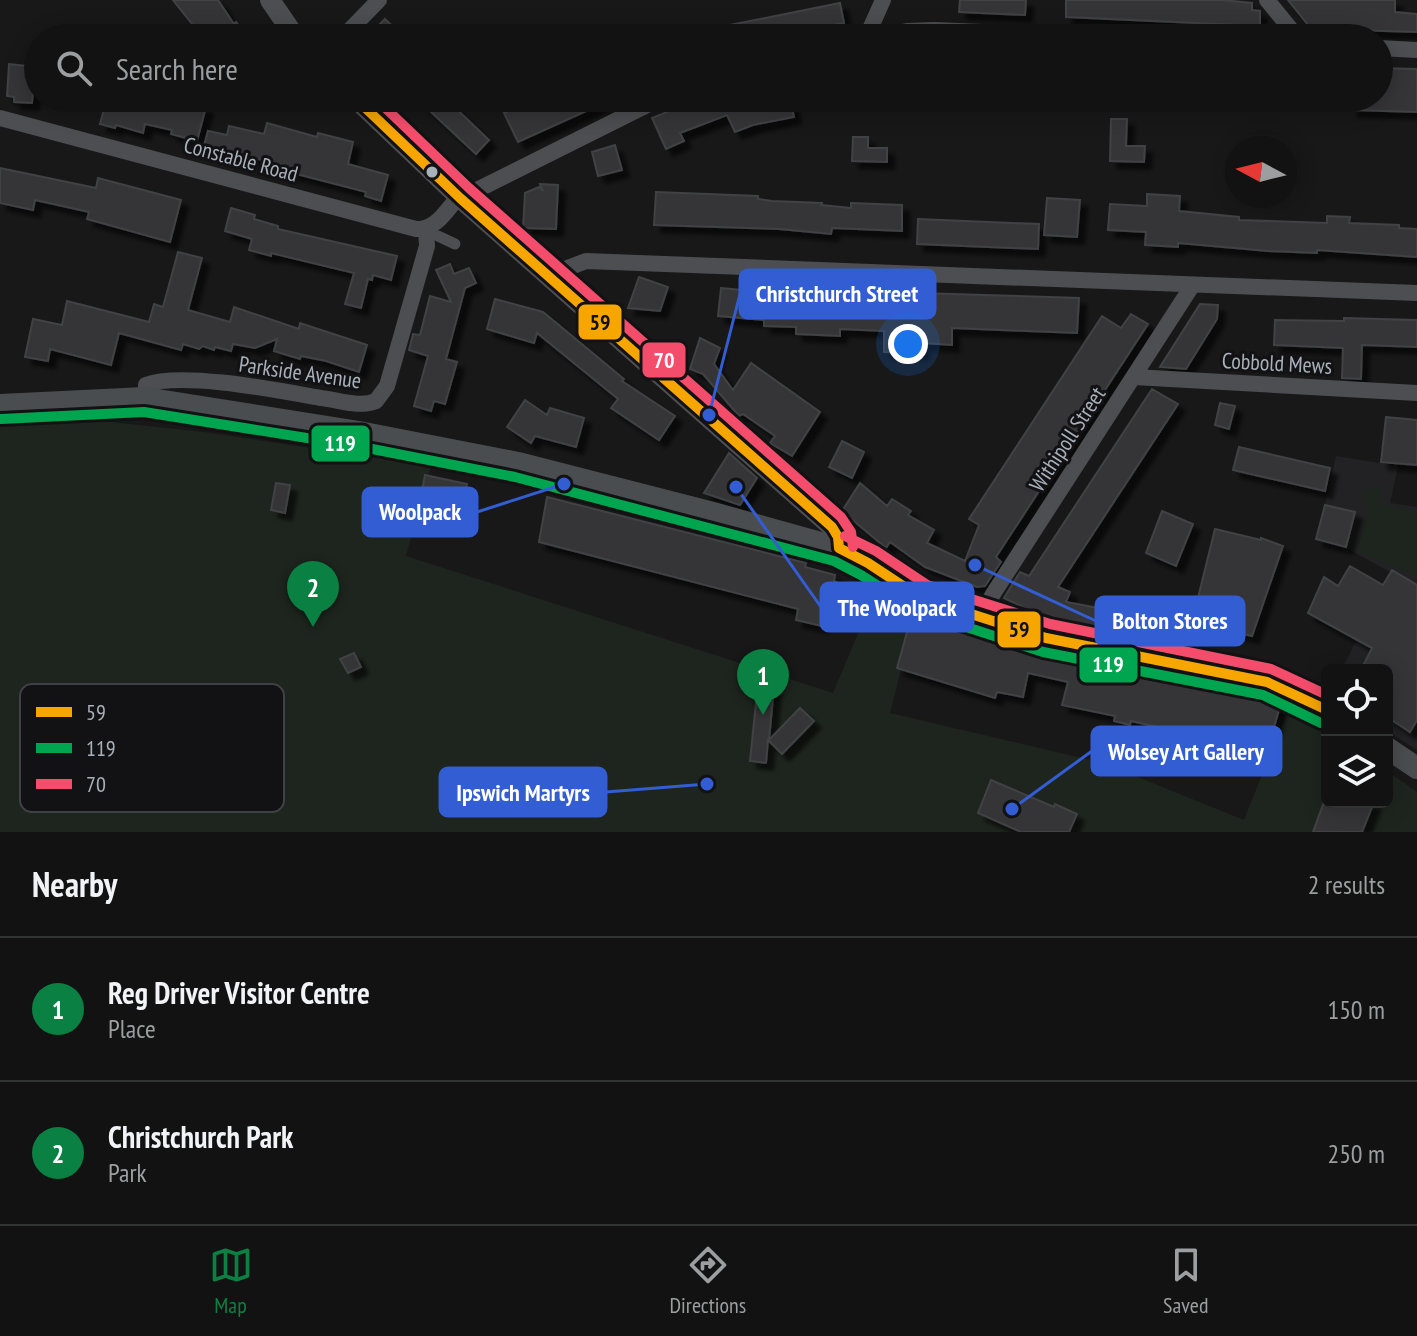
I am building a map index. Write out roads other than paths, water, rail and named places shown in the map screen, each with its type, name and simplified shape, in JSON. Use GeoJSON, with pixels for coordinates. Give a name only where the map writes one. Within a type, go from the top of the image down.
{"type":"FeatureCollection","features":[{"type":"Feature","properties":{"kind":"main road"},"geometry":{"type":"LineString","coordinates":[[0,405],[145,398],[359,432],[518,463],[839,548],[921,598],[1046,638],[1118,645],[1267,682],[1321,707]]}},
{"type":"Feature","properties":{"kind":"main road"},"geometry":{"type":"LineString","coordinates":[[1393,752],[1417,768]]}},
{"type":"Feature","properties":{"kind":"street"},"geometry":{"type":"LineString","coordinates":[[270,0],[286,24]]}},
{"type":"Feature","properties":{"kind":"street"},"geometry":{"type":"LineString","coordinates":[[356,24],[379,0]]}},
{"type":"Feature","properties":{"kind":"street"},"geometry":{"type":"LineString","coordinates":[[874,24],[883,0]]}},
{"type":"Feature","properties":{"kind":"street"},"geometry":{"type":"LineString","coordinates":[[1267,0],[1287,24]]}},
{"type":"Feature","properties":{"kind":"street"},"geometry":{"type":"LineString","coordinates":[[1393,49],[1417,50]]}},
{"type":"Feature","properties":{"kind":"street"},"geometry":{"type":"LineString","coordinates":[[370,112],[461,199],[832,527],[838,537],[839,548]]}},
{"type":"Feature","properties":{"kind":"street"},"geometry":{"type":"LineString","coordinates":[[455,244],[432,233],[434,225],[461,199],[633,112]]}},
{"type":"Feature","properties":{"kind":"street","name":"Constable Road"},"geometry":{"type":"LineString","coordinates":[[0,118],[432,233]]}},
{"type":"Feature","properties":{"kind":"street","name":"Parkside Avenue"},"geometry":{"type":"LineString","coordinates":[[145,398],[146,385],[154,382],[195,381],[361,404],[376,401],[387,386],[432,233]]}},
{"type":"Feature","properties":{"kind":"street"},"geometry":{"type":"LineString","coordinates":[[553,278],[565,269],[586,261],[1417,293]]}},
{"type":"Feature","properties":{"kind":"street","name":"Withipoll Street"},"geometry":{"type":"LineString","coordinates":[[981,617],[1192,286]]}},
{"type":"Feature","properties":{"kind":"street","name":"Cobbold Mews"},"geometry":{"type":"LineString","coordinates":[[1134,377],[1417,393]]}},
{"type":"Feature","properties":{"kind":"tunnel"},"geometry":{"type":"LineString","coordinates":[[1117,612],[1118,637]]}},
{"type":"Feature","properties":{"kind":"place","name":"Christchurch Street"},"geometry":{"type":"Point","coordinates":[709,415]}},
{"type":"Feature","properties":{"kind":"place","name":"Woolpack"},"geometry":{"type":"Point","coordinates":[564,484]}},
{"type":"Feature","properties":{"kind":"place","name":"The Woolpack"},"geometry":{"type":"Point","coordinates":[736,487]}},
{"type":"Feature","properties":{"kind":"place","name":"Bolton Stores"},"geometry":{"type":"Point","coordinates":[975,565]}},
{"type":"Feature","properties":{"kind":"place","name":"Christchurch Park"},"geometry":{"type":"Point","coordinates":[313,627]}},
{"type":"Feature","properties":{"kind":"place","name":"Reg Driver Visitor Centre"},"geometry":{"type":"Point","coordinates":[763,715]}},
{"type":"Feature","properties":{"kind":"place","name":"Ipswich Martyrs"},"geometry":{"type":"Point","coordinates":[707,784]}},
{"type":"Feature","properties":{"kind":"place","name":"Wolsey Art Gallery"},"geometry":{"type":"Point","coordinates":[1012,809]}}]}
